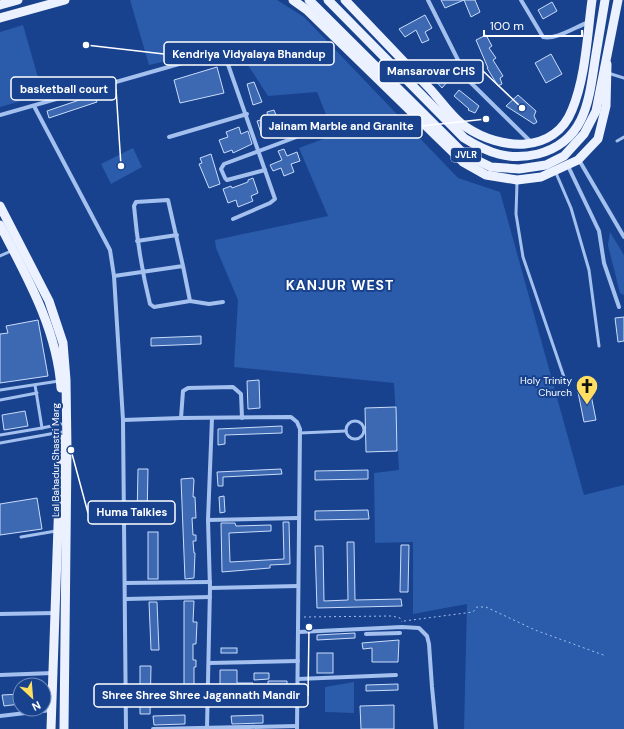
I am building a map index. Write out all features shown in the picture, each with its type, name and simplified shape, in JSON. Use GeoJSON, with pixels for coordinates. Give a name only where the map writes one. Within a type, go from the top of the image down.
{"type":"FeatureCollection","features":[{"type":"Feature","properties":{"kind":"main road"},"geometry":{"type":"LineString","coordinates":[[0,5],[18,0]]}},
{"type":"Feature","properties":{"kind":"main road"},"geometry":{"type":"LineString","coordinates":[[0,13],[50,0]]}},
{"type":"Feature","properties":{"kind":"main road"},"geometry":{"type":"LineString","coordinates":[[0,18],[65,0]]}},
{"type":"Feature","properties":{"kind":"main road"},"geometry":{"type":"LineString","coordinates":[[293,0],[307,10],[463,162],[486,175],[517,180],[541,177],[568,166],[578,160],[598,139],[606,106],[606,55],[618,0]]}},
{"type":"Feature","properties":{"kind":"main road"},"geometry":{"type":"LineString","coordinates":[[300,0],[311,2]]}},
{"type":"Feature","properties":{"kind":"main road","name":"JVLR"},"geometry":{"type":"LineString","coordinates":[[328,0],[464,138],[484,150],[510,157],[533,155],[552,150],[570,136],[581,121],[591,93],[605,0]]}},
{"type":"Feature","properties":{"kind":"main road"},"geometry":{"type":"LineString","coordinates":[[350,1],[465,127],[495,142],[514,145],[544,140],[560,130],[572,111],[581,79],[592,0]]}},
{"type":"Feature","properties":{"kind":"main road","name":"JVLR"},"geometry":{"type":"LineString","coordinates":[[311,2],[464,154],[491,166],[519,169],[546,165],[564,156],[584,134],[596,111],[605,73]]}},
{"type":"Feature","properties":{"kind":"main road","name":"Lal Bahadur Shastri Marg"},"geometry":{"type":"LineString","coordinates":[[0,206],[49,301],[63,343],[64,729]]}},
{"type":"Feature","properties":{"kind":"main road","name":"Lal Bahadur Shastri Marg"},"geometry":{"type":"LineString","coordinates":[[0,225],[42,309],[52,338],[63,380],[52,710]]}},
{"type":"Feature","properties":{"kind":"main road","name":"Lal Bahadur Shastri Marg"},"geometry":{"type":"LineString","coordinates":[[51,729],[52,717]]}},
{"type":"Feature","properties":{"kind":"street"},"geometry":{"type":"LineString","coordinates":[[428,0],[468,80],[532,143]]}},
{"type":"Feature","properties":{"kind":"street"},"geometry":{"type":"LineString","coordinates":[[521,0],[543,37],[550,39],[576,26],[589,22]]}},
{"type":"Feature","properties":{"kind":"street"},"geometry":{"type":"LineString","coordinates":[[0,115],[221,52],[224,54],[247,114],[258,152],[275,199],[270,204],[233,219]]}},
{"type":"Feature","properties":{"kind":"street"},"geometry":{"type":"LineString","coordinates":[[34,106],[110,250],[114,276],[123,420],[126,599],[126,729]]}},
{"type":"Feature","properties":{"kind":"street"},"geometry":{"type":"LineString","coordinates":[[169,137],[247,114]]}},
{"type":"Feature","properties":{"kind":"street"},"geometry":{"type":"LineString","coordinates":[[265,170],[233,180],[228,180],[222,173],[221,168],[224,164],[307,133]]}},
{"type":"Feature","properties":{"kind":"street"},"geometry":{"type":"LineString","coordinates":[[578,160],[624,237]]}},
{"type":"Feature","properties":{"kind":"street"},"geometry":{"type":"LineString","coordinates":[[568,166],[599,231],[604,262],[619,307]]}},
{"type":"Feature","properties":{"kind":"street"},"geometry":{"type":"LineString","coordinates":[[190,301],[168,200],[136,202],[134,206],[137,241],[142,272],[150,304],[154,307],[190,301],[209,304],[223,302]]}},
{"type":"Feature","properties":{"kind":"street"},"geometry":{"type":"LineString","coordinates":[[137,241],[176,235]]}},
{"type":"Feature","properties":{"kind":"street"},"geometry":{"type":"LineString","coordinates":[[114,276],[183,266]]}},
{"type":"Feature","properties":{"kind":"street"},"geometry":{"type":"LineString","coordinates":[[181,418],[183,391],[188,388],[233,387],[241,394],[242,418]]}},
{"type":"Feature","properties":{"kind":"street"},"geometry":{"type":"LineString","coordinates":[[123,420],[291,417],[297,422],[300,433],[297,728],[153,729]]}},
{"type":"Feature","properties":{"kind":"street"},"geometry":{"type":"LineString","coordinates":[[207,728],[210,597],[208,520],[212,418]]}},
{"type":"Feature","properties":{"kind":"street"},"geometry":{"type":"LineString","coordinates":[[208,520],[298,518]]}},
{"type":"Feature","properties":{"kind":"street"},"geometry":{"type":"LineString","coordinates":[[125,583],[210,582]]}},
{"type":"Feature","properties":{"kind":"street"},"geometry":{"type":"LineString","coordinates":[[210,588],[298,586]]}},
{"type":"Feature","properties":{"kind":"street"},"geometry":{"type":"LineString","coordinates":[[126,599],[210,597]]}},
{"type":"Feature","properties":{"kind":"street"},"geometry":{"type":"LineString","coordinates":[[0,614],[55,613]]}},
{"type":"Feature","properties":{"kind":"street"},"geometry":{"type":"LineString","coordinates":[[299,632],[402,627],[420,628],[427,636],[429,644],[436,729]]}},
{"type":"Feature","properties":{"kind":"street"},"geometry":{"type":"LineString","coordinates":[[373,628],[373,634]]}},
{"type":"Feature","properties":{"kind":"street"},"geometry":{"type":"LineString","coordinates":[[390,628],[390,633]]}},
{"type":"Feature","properties":{"kind":"street"},"geometry":{"type":"LineString","coordinates":[[366,634],[400,633]]}},
{"type":"Feature","properties":{"kind":"street"},"geometry":{"type":"LineString","coordinates":[[208,663],[298,661]]}},
{"type":"Feature","properties":{"kind":"street"},"geometry":{"type":"LineString","coordinates":[[0,675],[53,673]]}},
{"type":"Feature","properties":{"kind":"street"},"geometry":{"type":"LineString","coordinates":[[298,679],[396,675]]}},
{"type":"Feature","properties":{"kind":"street"},"geometry":{"type":"LineString","coordinates":[[0,716],[12,715]]}},
{"type":"Feature","properties":{"kind":"lane"},"geometry":{"type":"LineString","coordinates":[[605,73],[624,78]]}},
{"type":"Feature","properties":{"kind":"lane"},"geometry":{"type":"LineString","coordinates":[[617,141],[624,137]]}},
{"type":"Feature","properties":{"kind":"lane"},"geometry":{"type":"LineString","coordinates":[[555,171],[571,208],[589,270],[599,346]]}},
{"type":"Feature","properties":{"kind":"lane"},"geometry":{"type":"LineString","coordinates":[[517,180],[516,214],[523,256],[566,383]]}},
{"type":"Feature","properties":{"kind":"lane"},"geometry":{"type":"LineString","coordinates":[[0,256],[13,250]]}},
{"type":"Feature","properties":{"kind":"lane"},"geometry":{"type":"LineString","coordinates":[[0,390],[63,380]]}},
{"type":"Feature","properties":{"kind":"lane"},"geometry":{"type":"LineString","coordinates":[[35,385],[42,428]]}},
{"type":"Feature","properties":{"kind":"lane"},"geometry":{"type":"LineString","coordinates":[[0,400],[37,393]]}},
{"type":"Feature","properties":{"kind":"lane"},"geometry":{"type":"LineString","coordinates":[[354,421],[360,423],[364,428],[363,434],[356,439],[350,438],[346,431],[349,423],[354,421]]}},
{"type":"Feature","properties":{"kind":"lane"},"geometry":{"type":"LineString","coordinates":[[0,435],[42,428],[61,428]]}},
{"type":"Feature","properties":{"kind":"lane"},"geometry":{"type":"LineString","coordinates":[[0,443],[61,428]]}},
{"type":"Feature","properties":{"kind":"lane"},"geometry":{"type":"LineString","coordinates":[[300,433],[346,431]]}},
{"type":"Feature","properties":{"kind":"lane"},"geometry":{"type":"LineString","coordinates":[[20,537],[57,530]]}},
{"type":"Feature","properties":{"kind":"path"},"geometry":{"type":"LineString","coordinates":[[402,622],[473,612],[477,607],[486,606],[535,630],[606,656]]}},
{"type":"Feature","properties":{"kind":"path"},"geometry":{"type":"LineString","coordinates":[[299,617],[392,616],[400,618],[402,627]]}},
{"type":"Feature","properties":{"kind":"shaded area"},"geometry":{"type":"Polygon","coordinates":[[[130,0],[277,0],[304,17],[458,178],[500,192],[584,495],[624,485],[624,729],[464,729],[467,604],[413,614],[413,542],[375,543],[374,473],[399,470],[394,383],[234,367],[238,300],[216,248],[215,240],[328,216],[299,148],[334,135],[317,92],[268,96],[235,45],[149,65],[130,0]]]}},
{"type":"Feature","properties":{"kind":"shaded area"},"geometry":{"type":"Polygon","coordinates":[[[23,25],[43,95],[0,107],[0,32],[23,25]]]}},
{"type":"Feature","properties":{"kind":"shaded area"},"geometry":{"type":"Polygon","coordinates":[[[133,148],[142,167],[111,184],[101,164],[133,148]]]}},
{"type":"Feature","properties":{"kind":"shaded area"},"geometry":{"type":"Polygon","coordinates":[[[610,232],[624,255],[624,295],[620,293],[608,245],[610,232]]]}},
{"type":"Feature","properties":{"kind":"shaded area"},"geometry":{"type":"Polygon","coordinates":[[[354,682],[354,713],[325,712],[325,687],[354,682]]]}},
{"type":"Feature","properties":{"kind":"building"},"geometry":{"type":"Polygon","coordinates":[[[441,0],[464,0],[445,8],[441,0]]]}},
{"type":"Feature","properties":{"kind":"building"},"geometry":{"type":"Polygon","coordinates":[[[464,0],[475,0],[480,12],[471,17],[464,0]]]}},
{"type":"Feature","properties":{"kind":"building"},"geometry":{"type":"Polygon","coordinates":[[[552,2],[557,11],[543,19],[538,10],[552,2]]]}},
{"type":"Feature","properties":{"kind":"building"},"geometry":{"type":"Polygon","coordinates":[[[425,15],[432,28],[425,32],[429,40],[422,43],[416,30],[405,37],[399,29],[425,15]]]}},
{"type":"Feature","properties":{"kind":"building"},"geometry":{"type":"Polygon","coordinates":[[[486,35],[492,46],[489,48],[496,58],[493,60],[503,76],[500,78],[502,84],[498,86],[487,68],[476,40],[486,35]]]}},
{"type":"Feature","properties":{"kind":"building"},"geometry":{"type":"Polygon","coordinates":[[[551,54],[562,74],[546,83],[535,63],[551,54]]]}},
{"type":"Feature","properties":{"kind":"building"},"geometry":{"type":"Polygon","coordinates":[[[217,67],[224,93],[180,103],[174,80],[217,67]]]}},
{"type":"Feature","properties":{"kind":"building"},"geometry":{"type":"Polygon","coordinates":[[[437,71],[448,81],[442,88],[432,77],[437,71]]]}},
{"type":"Feature","properties":{"kind":"building"},"geometry":{"type":"Polygon","coordinates":[[[254,82],[262,102],[253,105],[247,84],[254,82]]]}},
{"type":"Feature","properties":{"kind":"building"},"geometry":{"type":"Polygon","coordinates":[[[459,90],[479,106],[475,113],[468,110],[469,109],[454,96],[459,90]]]}},
{"type":"Feature","properties":{"kind":"building"},"geometry":{"type":"Polygon","coordinates":[[[94,95],[97,102],[49,118],[47,111],[94,95]]]}},
{"type":"Feature","properties":{"kind":"building"},"geometry":{"type":"Polygon","coordinates":[[[518,95],[536,111],[534,116],[537,122],[534,124],[506,106],[518,95]]]}},
{"type":"Feature","properties":{"kind":"building"},"geometry":{"type":"Polygon","coordinates":[[[274,110],[282,131],[262,136],[257,121],[268,118],[267,112],[274,110]]]}},
{"type":"Feature","properties":{"kind":"building"},"geometry":{"type":"Polygon","coordinates":[[[239,127],[241,134],[248,131],[252,144],[233,153],[232,150],[224,153],[219,140],[228,137],[226,132],[239,127]]]}},
{"type":"Feature","properties":{"kind":"building"},"geometry":{"type":"Polygon","coordinates":[[[284,149],[287,156],[297,152],[300,161],[291,164],[294,172],[284,176],[281,168],[273,171],[270,165],[282,160],[278,151],[284,149]]]}},
{"type":"Feature","properties":{"kind":"building"},"geometry":{"type":"Polygon","coordinates":[[[211,154],[220,184],[209,188],[199,164],[202,163],[200,158],[211,154]]]}},
{"type":"Feature","properties":{"kind":"building"},"geometry":{"type":"Polygon","coordinates":[[[253,178],[258,193],[251,196],[253,201],[238,207],[236,200],[228,203],[223,189],[231,186],[232,188],[248,182],[248,180],[253,178]]]}},
{"type":"Feature","properties":{"kind":"building"},"geometry":{"type":"Polygon","coordinates":[[[624,317],[624,341],[618,342],[615,318],[624,317]]]}},
{"type":"Feature","properties":{"kind":"building"},"geometry":{"type":"Polygon","coordinates":[[[38,320],[48,376],[0,383],[0,334],[8,333],[6,326],[38,320]]]}},
{"type":"Feature","properties":{"kind":"building"},"geometry":{"type":"Polygon","coordinates":[[[201,336],[201,344],[151,346],[151,338],[201,336]]]}},
{"type":"Feature","properties":{"kind":"building"},"geometry":{"type":"Polygon","coordinates":[[[259,380],[260,408],[248,409],[247,381],[259,380]]]}},
{"type":"Feature","properties":{"kind":"building","name":"Holy Trinity Church"},"geometry":{"type":"Polygon","coordinates":[[[590,390],[596,420],[584,422],[578,392],[590,390]]]}},
{"type":"Feature","properties":{"kind":"building"},"geometry":{"type":"Polygon","coordinates":[[[396,407],[397,451],[366,452],[365,408],[396,407]]]}},
{"type":"Feature","properties":{"kind":"building"},"geometry":{"type":"Polygon","coordinates":[[[25,411],[28,426],[4,430],[2,415],[25,411]]]}},
{"type":"Feature","properties":{"kind":"building"},"geometry":{"type":"Polygon","coordinates":[[[282,426],[282,433],[225,435],[225,444],[218,445],[218,429],[282,426]]]}},
{"type":"Feature","properties":{"kind":"building"},"geometry":{"type":"Polygon","coordinates":[[[138,469],[148,469],[147,519],[137,519],[138,469]]]}},
{"type":"Feature","properties":{"kind":"building"},"geometry":{"type":"Polygon","coordinates":[[[281,469],[282,474],[223,477],[223,486],[218,486],[217,472],[281,469]]]}},
{"type":"Feature","properties":{"kind":"building"},"geometry":{"type":"Polygon","coordinates":[[[368,470],[368,479],[315,480],[315,471],[368,470]]]}},
{"type":"Feature","properties":{"kind":"building"},"geometry":{"type":"Polygon","coordinates":[[[193,478],[193,497],[195,497],[196,518],[192,518],[193,535],[196,535],[196,541],[193,541],[195,553],[194,578],[185,579],[181,479],[193,478]]]}},
{"type":"Feature","properties":{"kind":"building"},"geometry":{"type":"Polygon","coordinates":[[[224,496],[225,512],[220,513],[219,497],[224,496]]]}},
{"type":"Feature","properties":{"kind":"building"},"geometry":{"type":"Polygon","coordinates":[[[37,498],[42,529],[0,535],[0,504],[37,498]]]}},
{"type":"Feature","properties":{"kind":"building"},"geometry":{"type":"Polygon","coordinates":[[[368,510],[369,519],[315,520],[315,511],[368,510]]]}},
{"type":"Feature","properties":{"kind":"building"},"geometry":{"type":"Polygon","coordinates":[[[283,522],[289,522],[290,564],[270,565],[270,568],[222,572],[221,523],[235,523],[236,526],[271,525],[271,531],[229,533],[230,562],[284,559],[283,522]]]}},
{"type":"Feature","properties":{"kind":"building"},"geometry":{"type":"Polygon","coordinates":[[[148,532],[158,532],[158,579],[148,579],[148,532]]]}},
{"type":"Feature","properties":{"kind":"building"},"geometry":{"type":"Polygon","coordinates":[[[347,542],[354,542],[355,600],[401,599],[402,606],[317,608],[315,546],[323,546],[324,601],[348,600],[347,542]]]}},
{"type":"Feature","properties":{"kind":"building"},"geometry":{"type":"Polygon","coordinates":[[[401,545],[409,545],[408,592],[400,592],[401,545]]]}},
{"type":"Feature","properties":{"kind":"building"},"geometry":{"type":"Polygon","coordinates":[[[184,601],[194,601],[193,622],[197,622],[196,644],[193,644],[193,660],[196,660],[196,667],[194,667],[194,688],[184,689],[184,601]]]}},
{"type":"Feature","properties":{"kind":"building"},"geometry":{"type":"Polygon","coordinates":[[[149,602],[157,602],[159,650],[151,650],[149,602]]]}},
{"type":"Feature","properties":{"kind":"building"},"geometry":{"type":"Polygon","coordinates":[[[355,633],[355,638],[317,640],[317,635],[355,633]]]}},
{"type":"Feature","properties":{"kind":"building"},"geometry":{"type":"Polygon","coordinates":[[[399,640],[398,662],[372,662],[372,648],[363,649],[362,643],[399,640]]]}},
{"type":"Feature","properties":{"kind":"building"},"geometry":{"type":"Polygon","coordinates":[[[221,648],[237,648],[237,653],[221,653],[221,648]]]}},
{"type":"Feature","properties":{"kind":"building"},"geometry":{"type":"Polygon","coordinates":[[[317,653],[333,653],[333,673],[317,673],[317,653]]]}},
{"type":"Feature","properties":{"kind":"building"},"geometry":{"type":"Polygon","coordinates":[[[140,666],[151,666],[150,714],[140,714],[140,666]]]}},
{"type":"Feature","properties":{"kind":"building"},"geometry":{"type":"Polygon","coordinates":[[[220,670],[237,670],[237,683],[253,683],[253,690],[237,690],[237,700],[220,700],[220,670]]]}},
{"type":"Feature","properties":{"kind":"building"},"geometry":{"type":"Polygon","coordinates":[[[254,673],[269,673],[269,679],[254,680],[254,673]]]}},
{"type":"Feature","properties":{"kind":"building"},"geometry":{"type":"Polygon","coordinates":[[[268,681],[287,681],[287,691],[268,690],[268,681]]]}},
{"type":"Feature","properties":{"kind":"building"},"geometry":{"type":"Polygon","coordinates":[[[398,684],[398,690],[366,691],[366,685],[398,684]]]}},
{"type":"Feature","properties":{"kind":"building"},"geometry":{"type":"Polygon","coordinates":[[[12,694],[12,705],[4,706],[2,695],[12,694]]]}},
{"type":"Feature","properties":{"kind":"building"},"geometry":{"type":"Polygon","coordinates":[[[394,705],[394,729],[361,729],[360,706],[394,705]]]}},
{"type":"Feature","properties":{"kind":"building"},"geometry":{"type":"Polygon","coordinates":[[[185,715],[185,724],[154,725],[153,716],[185,715]]]}},
{"type":"Feature","properties":{"kind":"building"},"geometry":{"type":"Polygon","coordinates":[[[263,715],[263,723],[232,724],[231,716],[263,715]]]}},
{"type":"Feature","properties":{"kind":"place","name":"Kendriya Vidyalaya Bhandup"},"geometry":{"type":"Point","coordinates":[86,45]}},
{"type":"Feature","properties":{"kind":"place","name":"Mansarovar CHS"},"geometry":{"type":"Point","coordinates":[522,108]}},
{"type":"Feature","properties":{"kind":"place","name":"Jainam Marble and Granite"},"geometry":{"type":"Point","coordinates":[486,119]}},
{"type":"Feature","properties":{"kind":"place","name":"basketball court"},"geometry":{"type":"Point","coordinates":[121,166]}},
{"type":"Feature","properties":{"kind":"place","name":"Holy Trinity Church"},"geometry":{"type":"Point","coordinates":[587,406]}},
{"type":"Feature","properties":{"kind":"place","name":"Huma Talkies"},"geometry":{"type":"Point","coordinates":[71,450]}},
{"type":"Feature","properties":{"kind":"place","name":"Shree Shree Shree Jagannath Mandir"},"geometry":{"type":"Point","coordinates":[309,627]}},
{"type":"Feature","properties":{"kind":"district","name":"KANJUR WEST"},"geometry":{"type":"Point","coordinates":[340,285]}}]}
